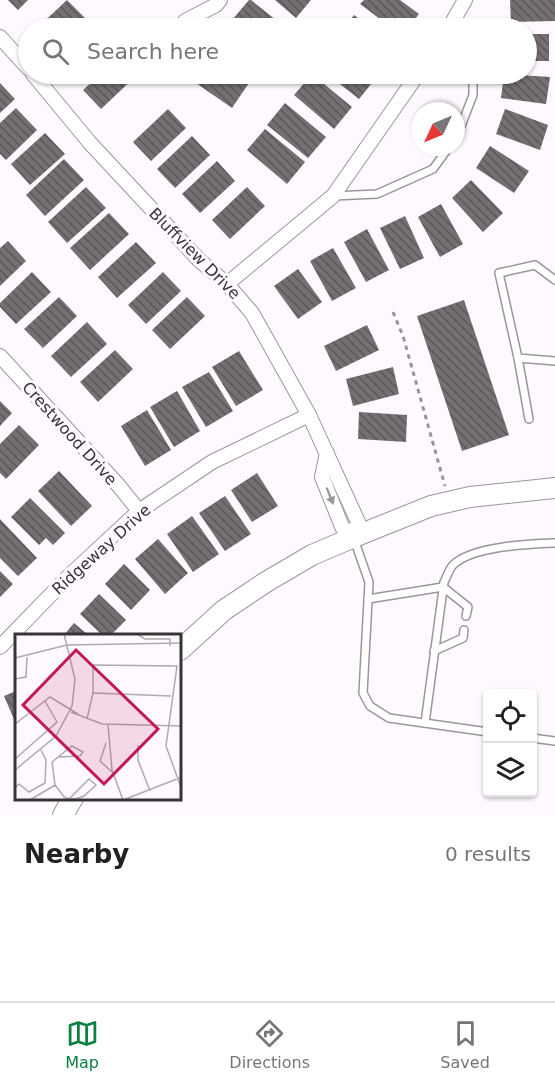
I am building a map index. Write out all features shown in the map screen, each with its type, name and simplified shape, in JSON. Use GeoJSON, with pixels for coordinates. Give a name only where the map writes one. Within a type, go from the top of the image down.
{"type":"FeatureCollection","features":[{"type":"Feature","properties":{"kind":"main road"},"geometry":{"type":"LineString","coordinates":[[182,648],[224,610],[266,582],[352,534],[431,506],[470,497],[555,488]]}},
{"type":"Feature","properties":{"kind":"main road"},"geometry":{"type":"LineString","coordinates":[[63,815],[72,800]]}},
{"type":"Feature","properties":{"kind":"street"},"geometry":{"type":"LineString","coordinates":[[191,18],[216,5],[220,0]]}},
{"type":"Feature","properties":{"kind":"street"},"geometry":{"type":"LineString","coordinates":[[457,18],[465,0]]}},
{"type":"Feature","properties":{"kind":"street"},"geometry":{"type":"LineString","coordinates":[[0,37],[18,57]]}},
{"type":"Feature","properties":{"kind":"street","name":"Bluffview Drive"},"geometry":{"type":"LineString","coordinates":[[43,84],[90,143],[199,260],[227,284],[252,313],[309,415],[327,453],[359,524],[352,534]]}},
{"type":"Feature","properties":{"kind":"street"},"geometry":{"type":"LineString","coordinates":[[227,284],[333,195],[411,84]]}},
{"type":"Feature","properties":{"kind":"street","name":"Crestwood Drive"},"geometry":{"type":"LineString","coordinates":[[0,356],[139,511]]}},
{"type":"Feature","properties":{"kind":"street","name":"Ridgeway Drive"},"geometry":{"type":"LineString","coordinates":[[0,647],[68,577],[139,511],[212,462],[309,415]]}},
{"type":"Feature","properties":{"kind":"lane"},"geometry":{"type":"LineString","coordinates":[[465,116],[473,95],[473,84]]}},
{"type":"Feature","properties":{"kind":"lane"},"geometry":{"type":"LineString","coordinates":[[333,195],[377,194],[433,169],[443,156]]}},
{"type":"Feature","properties":{"kind":"lane"},"geometry":{"type":"LineString","coordinates":[[529,419],[499,273],[535,265],[555,280]]}},
{"type":"Feature","properties":{"kind":"lane"},"geometry":{"type":"LineString","coordinates":[[518,358],[555,361]]}},
{"type":"Feature","properties":{"kind":"lane"},"geometry":{"type":"LineString","coordinates":[[352,534],[369,582],[363,693],[370,706],[389,718],[483,731]]}},
{"type":"Feature","properties":{"kind":"lane"},"geometry":{"type":"LineString","coordinates":[[425,723],[443,587],[453,565],[471,554],[510,547],[555,543]]}},
{"type":"Feature","properties":{"kind":"lane"},"geometry":{"type":"LineString","coordinates":[[368,599],[443,587],[468,607],[466,616]]}},
{"type":"Feature","properties":{"kind":"lane"},"geometry":{"type":"LineString","coordinates":[[434,651],[463,638],[464,630]]}},
{"type":"Feature","properties":{"kind":"lane"},"geometry":{"type":"LineString","coordinates":[[537,739],[555,741]]}},
{"type":"Feature","properties":{"kind":"path"},"geometry":{"type":"LineString","coordinates":[[393,312],[412,367],[449,502]]}},
{"type":"Feature","properties":{"kind":"building"},"geometry":{"type":"Polygon","coordinates":[[[8,0],[28,0],[18,10],[8,0]]]}},
{"type":"Feature","properties":{"kind":"building"},"geometry":{"type":"Polygon","coordinates":[[[67,0],[85,18],[48,18],[67,0]]]}},
{"type":"Feature","properties":{"kind":"building"},"geometry":{"type":"Polygon","coordinates":[[[251,0],[274,18],[234,18],[251,0]]]}},
{"type":"Feature","properties":{"kind":"building"},"geometry":{"type":"Polygon","coordinates":[[[275,0],[311,0],[296,18],[275,0]]]}},
{"type":"Feature","properties":{"kind":"building"},"geometry":{"type":"Polygon","coordinates":[[[364,0],[400,0],[419,14],[416,18],[379,18],[360,4],[364,0]]]}},
{"type":"Feature","properties":{"kind":"building"},"geometry":{"type":"Polygon","coordinates":[[[510,0],[555,0],[555,21],[511,18],[510,0]]]}},
{"type":"Feature","properties":{"kind":"building"},"geometry":{"type":"Polygon","coordinates":[[[537,34],[549,34],[549,61],[537,61],[537,34]]]}},
{"type":"Feature","properties":{"kind":"building"},"geometry":{"type":"Polygon","coordinates":[[[537,76],[550,77],[546,104],[501,98],[503,84],[537,84],[537,76]]]}},
{"type":"Feature","properties":{"kind":"building"},"geometry":{"type":"Polygon","coordinates":[[[0,83],[15,99],[0,113],[0,83]]]}},
{"type":"Feature","properties":{"kind":"building"},"geometry":{"type":"Polygon","coordinates":[[[90,84],[128,84],[101,109],[83,90],[90,84]]]}},
{"type":"Feature","properties":{"kind":"building"},"geometry":{"type":"Polygon","coordinates":[[[197,84],[248,84],[232,108],[197,84]]]}},
{"type":"Feature","properties":{"kind":"building"},"geometry":{"type":"Polygon","coordinates":[[[303,84],[324,84],[352,107],[334,129],[294,95],[303,84]]]}},
{"type":"Feature","properties":{"kind":"building"},"geometry":{"type":"Polygon","coordinates":[[[340,84],[371,84],[359,99],[340,84]]]}},
{"type":"Feature","properties":{"kind":"building"},"geometry":{"type":"Polygon","coordinates":[[[285,103],[326,137],[308,158],[267,125],[285,103]]]}},
{"type":"Feature","properties":{"kind":"building"},"geometry":{"type":"Polygon","coordinates":[[[16,108],[37,130],[6,160],[0,154],[0,123],[16,108]]]}},
{"type":"Feature","properties":{"kind":"building"},"geometry":{"type":"Polygon","coordinates":[[[168,109],[186,128],[151,161],[133,142],[168,109]]]}},
{"type":"Feature","properties":{"kind":"building"},"geometry":{"type":"Polygon","coordinates":[[[505,109],[548,125],[540,150],[496,134],[505,109]]]}},
{"type":"Feature","properties":{"kind":"building"},"geometry":{"type":"Polygon","coordinates":[[[265,129],[305,162],[287,184],[247,150],[265,129]]]}},
{"type":"Feature","properties":{"kind":"building"},"geometry":{"type":"Polygon","coordinates":[[[45,133],[65,154],[30,185],[11,164],[45,133]]]}},
{"type":"Feature","properties":{"kind":"building"},"geometry":{"type":"Polygon","coordinates":[[[192,136],[210,155],[175,188],[157,169],[192,136]]]}},
{"type":"Feature","properties":{"kind":"building"},"geometry":{"type":"Polygon","coordinates":[[[490,146],[529,171],[514,193],[476,168],[490,146]]]}},
{"type":"Feature","properties":{"kind":"building"},"geometry":{"type":"Polygon","coordinates":[[[64,159],[84,180],[45,216],[26,195],[64,159]]]}},
{"type":"Feature","properties":{"kind":"building"},"geometry":{"type":"Polygon","coordinates":[[[217,161],[235,181],[200,213],[182,194],[217,161]]]}},
{"type":"Feature","properties":{"kind":"building"},"geometry":{"type":"Polygon","coordinates":[[[471,180],[503,213],[483,232],[452,198],[471,180]]]}},
{"type":"Feature","properties":{"kind":"building"},"geometry":{"type":"Polygon","coordinates":[[[86,187],[106,208],[67,243],[48,222],[86,187]]]}},
{"type":"Feature","properties":{"kind":"building"},"geometry":{"type":"Polygon","coordinates":[[[247,187],[265,206],[230,239],[212,220],[247,187]]]}},
{"type":"Feature","properties":{"kind":"building"},"geometry":{"type":"Polygon","coordinates":[[[441,204],[463,244],[440,257],[418,217],[441,204]]]}},
{"type":"Feature","properties":{"kind":"building"},"geometry":{"type":"Polygon","coordinates":[[[109,213],[129,234],[90,270],[70,248],[109,213]]]}},
{"type":"Feature","properties":{"kind":"building"},"geometry":{"type":"Polygon","coordinates":[[[405,216],[424,258],[400,269],[380,228],[405,216]]]}},
{"type":"Feature","properties":{"kind":"building"},"geometry":{"type":"Polygon","coordinates":[[[367,229],[389,270],[366,282],[344,242],[367,229]]]}},
{"type":"Feature","properties":{"kind":"building"},"geometry":{"type":"Polygon","coordinates":[[[8,241],[26,261],[0,286],[0,248],[8,241]]]}},
{"type":"Feature","properties":{"kind":"building"},"geometry":{"type":"Polygon","coordinates":[[[136,242],[156,263],[117,298],[98,277],[136,242]]]}},
{"type":"Feature","properties":{"kind":"building"},"geometry":{"type":"Polygon","coordinates":[[[333,248],[356,288],[332,301],[310,261],[333,248]]]}},
{"type":"Feature","properties":{"kind":"building"},"geometry":{"type":"Polygon","coordinates":[[[298,269],[322,302],[298,319],[274,286],[298,269]]]}},
{"type":"Feature","properties":{"kind":"building"},"geometry":{"type":"Polygon","coordinates":[[[32,272],[51,292],[16,324],[0,307],[0,303],[32,272]]]}},
{"type":"Feature","properties":{"kind":"building"},"geometry":{"type":"Polygon","coordinates":[[[163,272],[181,291],[146,324],[128,305],[163,272]]]}},
{"type":"Feature","properties":{"kind":"building"},"geometry":{"type":"Polygon","coordinates":[[[59,297],[77,316],[43,348],[24,329],[59,297]]]}},
{"type":"Feature","properties":{"kind":"building"},"geometry":{"type":"Polygon","coordinates":[[[187,297],[205,316],[170,349],[152,330],[187,297]]]}},
{"type":"Feature","properties":{"kind":"building"},"geometry":{"type":"Polygon","coordinates":[[[464,300],[509,435],[462,451],[417,316],[464,300]]]}},
{"type":"Feature","properties":{"kind":"building"},"geometry":{"type":"Polygon","coordinates":[[[87,322],[107,344],[71,377],[51,356],[87,322]]]}},
{"type":"Feature","properties":{"kind":"building"},"geometry":{"type":"Polygon","coordinates":[[[367,325],[379,350],[336,371],[324,346],[367,325]]]}},
{"type":"Feature","properties":{"kind":"building"},"geometry":{"type":"Polygon","coordinates":[[[115,350],[133,369],[98,402],[80,382],[115,350]]]}},
{"type":"Feature","properties":{"kind":"building"},"geometry":{"type":"Polygon","coordinates":[[[239,351],[263,390],[236,406],[212,367],[239,351]]]}},
{"type":"Feature","properties":{"kind":"building"},"geometry":{"type":"Polygon","coordinates":[[[393,367],[399,394],[353,406],[346,379],[393,367]]]}},
{"type":"Feature","properties":{"kind":"building"},"geometry":{"type":"Polygon","coordinates":[[[209,372],[233,411],[206,427],[182,387],[209,372]]]}},
{"type":"Feature","properties":{"kind":"building"},"geometry":{"type":"Polygon","coordinates":[[[177,391],[200,431],[174,447],[150,407],[177,391]]]}},
{"type":"Feature","properties":{"kind":"building"},"geometry":{"type":"Polygon","coordinates":[[[0,401],[12,413],[0,426],[0,401]]]}},
{"type":"Feature","properties":{"kind":"building"},"geometry":{"type":"Polygon","coordinates":[[[147,410],[171,450],[145,466],[121,426],[147,410]]]}},
{"type":"Feature","properties":{"kind":"building"},"geometry":{"type":"Polygon","coordinates":[[[359,412],[407,415],[406,442],[358,439],[359,412]]]}},
{"type":"Feature","properties":{"kind":"building"},"geometry":{"type":"Polygon","coordinates":[[[19,425],[39,445],[6,479],[0,473],[0,444],[19,425]]]}},
{"type":"Feature","properties":{"kind":"building"},"geometry":{"type":"Polygon","coordinates":[[[59,471],[92,506],[71,526],[38,491],[59,471]]]}},
{"type":"Feature","properties":{"kind":"building"},"geometry":{"type":"Polygon","coordinates":[[[257,473],[278,506],[252,522],[231,490],[257,473]]]}},
{"type":"Feature","properties":{"kind":"building"},"geometry":{"type":"Polygon","coordinates":[[[225,496],[251,534],[225,551],[199,513],[225,496]]]}},
{"type":"Feature","properties":{"kind":"building"},"geometry":{"type":"Polygon","coordinates":[[[30,498],[65,533],[53,545],[46,538],[39,545],[11,517],[30,498]]]}},
{"type":"Feature","properties":{"kind":"building"},"geometry":{"type":"Polygon","coordinates":[[[192,516],[219,554],[193,572],[167,534],[192,516]]]}},
{"type":"Feature","properties":{"kind":"building"},"geometry":{"type":"Polygon","coordinates":[[[0,519],[37,558],[18,576],[0,558],[0,519]]]}},
{"type":"Feature","properties":{"kind":"building"},"geometry":{"type":"Polygon","coordinates":[[[158,539],[188,573],[165,594],[135,559],[158,539]]]}},
{"type":"Feature","properties":{"kind":"building"},"geometry":{"type":"Polygon","coordinates":[[[124,564],[150,590],[131,610],[105,584],[124,564]]]}},
{"type":"Feature","properties":{"kind":"building"},"geometry":{"type":"Polygon","coordinates":[[[0,571],[13,584],[0,597],[0,571]]]}},
{"type":"Feature","properties":{"kind":"building"},"geometry":{"type":"Polygon","coordinates":[[[99,594],[126,620],[112,634],[101,634],[80,614],[99,594]]]}},
{"type":"Feature","properties":{"kind":"building"},"geometry":{"type":"Polygon","coordinates":[[[74,623],[87,634],[65,634],[74,623]]]}},
{"type":"Feature","properties":{"kind":"building"},"geometry":{"type":"Polygon","coordinates":[[[15,691],[15,722],[4,696],[15,691]]]}}]}
